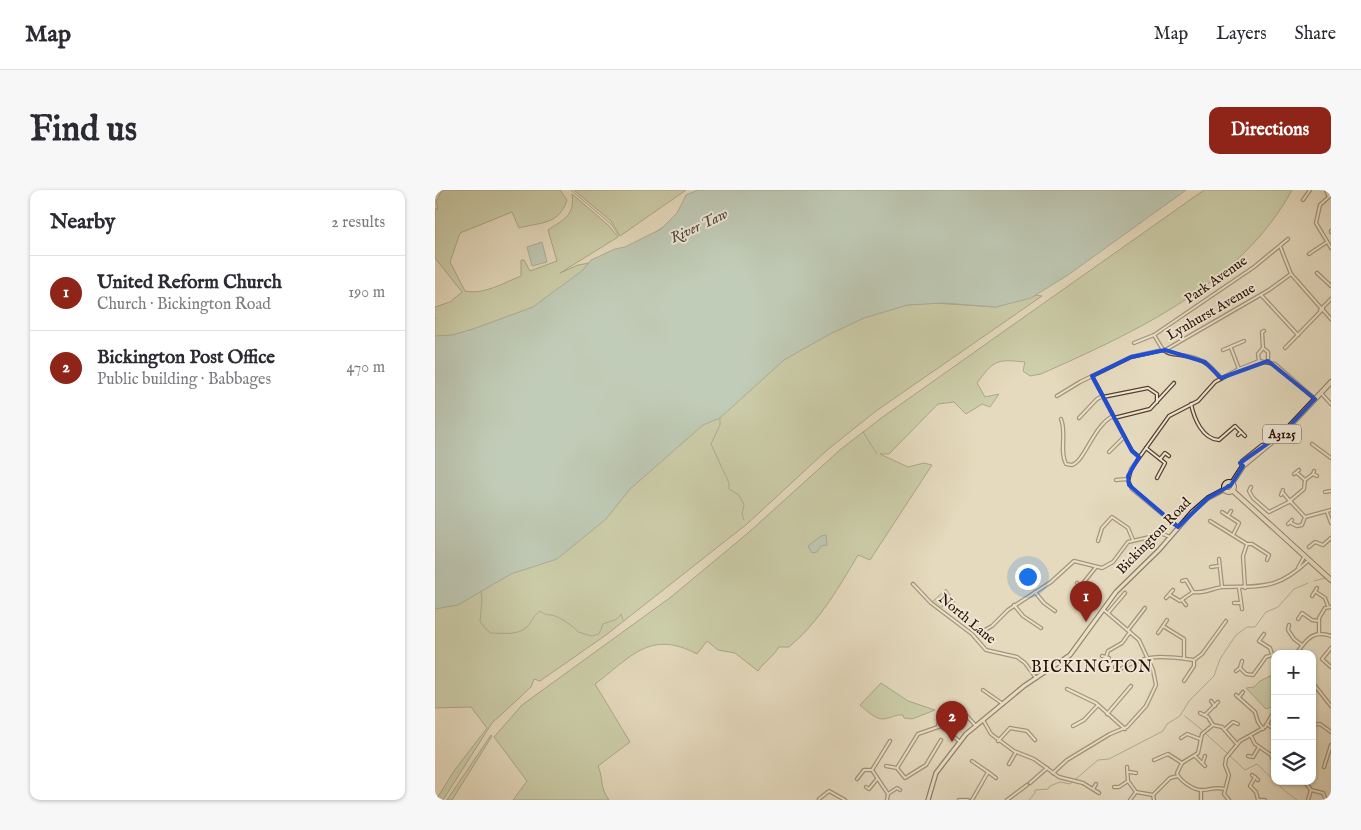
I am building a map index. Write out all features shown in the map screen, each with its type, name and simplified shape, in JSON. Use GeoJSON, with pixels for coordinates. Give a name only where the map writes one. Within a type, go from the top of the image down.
{"type":"FeatureCollection","features":[{"type":"Feature","properties":{"kind":"main road","name":"A3125"},"geometry":{"type":"LineString","coordinates":[[1232,483],[1243,466],[1268,445],[1331,382]]}},
{"type":"Feature","properties":{"kind":"main road"},"geometry":{"type":"LineString","coordinates":[[1232,490],[1232,483],[1225,483],[1225,489],[1232,490],[1331,580]]}},
{"type":"Feature","properties":{"kind":"main road","name":"Bickington Road"},"geometry":{"type":"LineString","coordinates":[[928,800],[936,773],[959,742],[983,720],[1036,678],[1070,655],[1116,592],[1208,498],[1225,489]]}},
{"type":"Feature","properties":{"kind":"street"},"geometry":{"type":"LineString","coordinates":[[1303,200],[1310,190]]}},
{"type":"Feature","properties":{"kind":"street"},"geometry":{"type":"LineString","coordinates":[[1326,190],[1330,196],[1322,203],[1316,225],[1331,248]]}},
{"type":"Feature","properties":{"kind":"street","name":"Park Avenue"},"geometry":{"type":"LineString","coordinates":[[1134,343],[1155,336],[1288,239]]}},
{"type":"Feature","properties":{"kind":"street"},"geometry":{"type":"LineString","coordinates":[[1309,254],[1327,242]]}},
{"type":"Feature","properties":{"kind":"street"},"geometry":{"type":"LineString","coordinates":[[1280,246],[1291,274],[1331,319]]}},
{"type":"Feature","properties":{"kind":"street"},"geometry":{"type":"LineString","coordinates":[[1317,273],[1331,286]]}},
{"type":"Feature","properties":{"kind":"street","name":"Lynhurst Avenue"},"geometry":{"type":"LineString","coordinates":[[1057,396],[1131,357],[1171,348],[1261,295],[1291,274]]}},
{"type":"Feature","properties":{"kind":"street"},"geometry":{"type":"LineString","coordinates":[[1261,295],[1299,335]]}},
{"type":"Feature","properties":{"kind":"street"},"geometry":{"type":"LineString","coordinates":[[1285,348],[1331,299]]}},
{"type":"Feature","properties":{"kind":"street"},"geometry":{"type":"LineString","coordinates":[[1259,362],[1258,354],[1263,348],[1262,332],[1264,331]]}},
{"type":"Feature","properties":{"kind":"street"},"geometry":{"type":"LineString","coordinates":[[1155,336],[1164,350],[1173,354],[1196,357],[1205,362],[1221,379]]}},
{"type":"Feature","properties":{"kind":"street"},"geometry":{"type":"LineString","coordinates":[[1223,350],[1244,341]]}},
{"type":"Feature","properties":{"kind":"street"},"geometry":{"type":"LineString","coordinates":[[1231,347],[1239,369]]}},
{"type":"Feature","properties":{"kind":"street"},"geometry":{"type":"LineString","coordinates":[[1171,348],[1173,354]]}},
{"type":"Feature","properties":{"kind":"street"},"geometry":{"type":"LineString","coordinates":[[1263,348],[1268,352],[1268,361]]}},
{"type":"Feature","properties":{"kind":"street"},"geometry":{"type":"LineString","coordinates":[[1178,527],[1132,489],[1128,479],[1131,469],[1139,457],[1173,413],[1201,398],[1221,379],[1239,369],[1268,361],[1280,367],[1315,399]]}},
{"type":"Feature","properties":{"kind":"street"},"geometry":{"type":"LineString","coordinates":[[1092,376],[1132,451],[1139,457]]}},
{"type":"Feature","properties":{"kind":"street"},"geometry":{"type":"LineString","coordinates":[[1061,419],[1065,430],[1064,458],[1068,464],[1075,465],[1093,435],[1107,420],[1151,410],[1174,383]]}},
{"type":"Feature","properties":{"kind":"street"},"geometry":{"type":"LineString","coordinates":[[1079,418],[1097,399],[1148,388],[1157,394],[1157,404]]}},
{"type":"Feature","properties":{"kind":"street"},"geometry":{"type":"LineString","coordinates":[[1321,393],[1331,404]]}},
{"type":"Feature","properties":{"kind":"street"},"geometry":{"type":"LineString","coordinates":[[1191,404],[1198,425],[1212,438],[1219,440],[1234,427],[1245,436]]}},
{"type":"Feature","properties":{"kind":"street"},"geometry":{"type":"LineString","coordinates":[[1237,435],[1241,432]]}},
{"type":"Feature","properties":{"kind":"street"},"geometry":{"type":"LineString","coordinates":[[1109,452],[1124,437]]}},
{"type":"Feature","properties":{"kind":"street"},"geometry":{"type":"LineString","coordinates":[[1312,444],[1331,458]]}},
{"type":"Feature","properties":{"kind":"street"},"geometry":{"type":"LineString","coordinates":[[1146,448],[1166,466],[1157,478]]}},
{"type":"Feature","properties":{"kind":"street"},"geometry":{"type":"LineString","coordinates":[[1162,451],[1169,456]]}},
{"type":"Feature","properties":{"kind":"street"},"geometry":{"type":"LineString","coordinates":[[1160,459],[1165,453]]}},
{"type":"Feature","properties":{"kind":"street"},"geometry":{"type":"LineString","coordinates":[[1297,472],[1305,480]]}},
{"type":"Feature","properties":{"kind":"street"},"geometry":{"type":"LineString","coordinates":[[1249,491],[1253,498],[1269,512],[1290,501],[1304,489],[1305,480],[1314,473],[1317,476]]}},
{"type":"Feature","properties":{"kind":"street"},"geometry":{"type":"LineString","coordinates":[[1116,480],[1128,479]]}},
{"type":"Feature","properties":{"kind":"street"},"geometry":{"type":"LineString","coordinates":[[1325,492],[1331,491],[1331,486]]}},
{"type":"Feature","properties":{"kind":"street"},"geometry":{"type":"LineString","coordinates":[[1246,492],[1251,487]]}},
{"type":"Feature","properties":{"kind":"street"},"geometry":{"type":"LineString","coordinates":[[1282,493],[1305,517]]}},
{"type":"Feature","properties":{"kind":"street"},"geometry":{"type":"LineString","coordinates":[[1305,517],[1331,510]]}},
{"type":"Feature","properties":{"kind":"street"},"geometry":{"type":"LineString","coordinates":[[1228,516],[1231,511]]}},
{"type":"Feature","properties":{"kind":"street"},"geometry":{"type":"LineString","coordinates":[[1223,512],[1239,523],[1233,535]]}},
{"type":"Feature","properties":{"kind":"street"},"geometry":{"type":"LineString","coordinates":[[1327,512],[1331,523]]}},
{"type":"Feature","properties":{"kind":"street"},"geometry":{"type":"LineString","coordinates":[[1098,541],[1102,528],[1112,517],[1128,528],[1133,540]]}},
{"type":"Feature","properties":{"kind":"street"},"geometry":{"type":"LineString","coordinates":[[1291,522],[1297,526],[1302,525],[1305,517]]}},
{"type":"Feature","properties":{"kind":"street"},"geometry":{"type":"LineString","coordinates":[[1210,521],[1269,555]]}},
{"type":"Feature","properties":{"kind":"street"},"geometry":{"type":"LineString","coordinates":[[985,630],[1015,605],[1051,582],[1074,561],[1102,568],[1113,562],[1128,542],[1163,534],[1170,537]]}},
{"type":"Feature","properties":{"kind":"street"},"geometry":{"type":"LineString","coordinates":[[1323,545],[1330,540]]}},
{"type":"Feature","properties":{"kind":"street"},"geometry":{"type":"LineString","coordinates":[[1309,547],[1315,542],[1323,545]]}},
{"type":"Feature","properties":{"kind":"street"},"geometry":{"type":"LineString","coordinates":[[1245,588],[1243,556],[1247,544]]}},
{"type":"Feature","properties":{"kind":"street"},"geometry":{"type":"LineString","coordinates":[[1267,560],[1272,552]]}},
{"type":"Feature","properties":{"kind":"street"},"geometry":{"type":"LineString","coordinates":[[1297,570],[1304,556]]}},
{"type":"Feature","properties":{"kind":"street"},"geometry":{"type":"LineString","coordinates":[[1219,559],[1218,566],[1221,573],[1222,587]]}},
{"type":"Feature","properties":{"kind":"street"},"geometry":{"type":"LineString","coordinates":[[1182,600],[1193,592],[1200,593],[1222,587],[1257,588],[1274,584],[1309,560]]}},
{"type":"Feature","properties":{"kind":"street"},"geometry":{"type":"LineString","coordinates":[[1211,567],[1218,566]]}},
{"type":"Feature","properties":{"kind":"street"},"geometry":{"type":"LineString","coordinates":[[1078,589],[1096,567]]}},
{"type":"Feature","properties":{"kind":"street"},"geometry":{"type":"LineString","coordinates":[[1182,581],[1186,580],[1189,576]]}},
{"type":"Feature","properties":{"kind":"street"},"geometry":{"type":"LineString","coordinates":[[1186,580],[1193,592]]}},
{"type":"Feature","properties":{"kind":"street"},"geometry":{"type":"LineString","coordinates":[[1077,583],[1081,587]]}},
{"type":"Feature","properties":{"kind":"street","name":"North Lane"},"geometry":{"type":"LineString","coordinates":[[913,584],[931,602],[973,634],[986,650],[1017,657],[1025,663],[1036,678]]}},
{"type":"Feature","properties":{"kind":"street"},"geometry":{"type":"LineString","coordinates":[[1239,588],[1242,609]]}},
{"type":"Feature","properties":{"kind":"street"},"geometry":{"type":"LineString","coordinates":[[1312,596],[1317,588]]}},
{"type":"Feature","properties":{"kind":"street"},"geometry":{"type":"LineString","coordinates":[[1166,598],[1171,595],[1173,590]]}},
{"type":"Feature","properties":{"kind":"street"},"geometry":{"type":"LineString","coordinates":[[1035,592],[1055,611]]}},
{"type":"Feature","properties":{"kind":"street"},"geometry":{"type":"LineString","coordinates":[[1316,592],[1325,598],[1329,607],[1323,610],[1319,621],[1319,633]]}},
{"type":"Feature","properties":{"kind":"street"},"geometry":{"type":"LineString","coordinates":[[1108,612],[1125,593]]}},
{"type":"Feature","properties":{"kind":"street"},"geometry":{"type":"LineString","coordinates":[[1171,595],[1178,600],[1182,600],[1186,605]]}},
{"type":"Feature","properties":{"kind":"street"},"geometry":{"type":"LineString","coordinates":[[1234,603],[1240,602]]}},
{"type":"Feature","properties":{"kind":"street"},"geometry":{"type":"LineString","coordinates":[[1015,605],[1023,616],[1041,628]]}},
{"type":"Feature","properties":{"kind":"street"},"geometry":{"type":"LineString","coordinates":[[1109,658],[1104,657],[1108,651],[1122,642],[1145,608]]}},
{"type":"Feature","properties":{"kind":"street"},"geometry":{"type":"LineString","coordinates":[[1053,773],[1067,760],[1109,734],[1125,728],[1146,706],[1152,695],[1155,684],[1153,670],[1139,640],[1103,609]]}},
{"type":"Feature","properties":{"kind":"street"},"geometry":{"type":"LineString","coordinates":[[1298,619],[1305,609]]}},
{"type":"Feature","properties":{"kind":"street"},"geometry":{"type":"LineString","coordinates":[[1302,613],[1312,620],[1319,621]]}},
{"type":"Feature","properties":{"kind":"street"},"geometry":{"type":"LineString","coordinates":[[1157,633],[1167,620]]}},
{"type":"Feature","properties":{"kind":"street"},"geometry":{"type":"LineString","coordinates":[[1115,667],[1118,673],[1129,664],[1157,655],[1194,660],[1202,654],[1226,621]]}},
{"type":"Feature","properties":{"kind":"street"},"geometry":{"type":"LineString","coordinates":[[1289,625],[1288,630],[1294,639],[1302,645]]}},
{"type":"Feature","properties":{"kind":"street"},"geometry":{"type":"LineString","coordinates":[[1163,626],[1184,639],[1184,658]]}},
{"type":"Feature","properties":{"kind":"street"},"geometry":{"type":"LineString","coordinates":[[1283,631],[1288,630]]}},
{"type":"Feature","properties":{"kind":"street"},"geometry":{"type":"LineString","coordinates":[[1298,650],[1310,637],[1319,633],[1331,636]]}},
{"type":"Feature","properties":{"kind":"street"},"geometry":{"type":"LineString","coordinates":[[1257,644],[1264,634]]}},
{"type":"Feature","properties":{"kind":"street"},"geometry":{"type":"LineString","coordinates":[[1259,641],[1271,650]]}},
{"type":"Feature","properties":{"kind":"street"},"geometry":{"type":"LineString","coordinates":[[1331,648],[1323,659],[1331,667]]}},
{"type":"Feature","properties":{"kind":"street"},"geometry":{"type":"LineString","coordinates":[[1255,674],[1264,660],[1271,655]]}},
{"type":"Feature","properties":{"kind":"street"},"geometry":{"type":"LineString","coordinates":[[1184,681],[1194,666],[1194,660]]}},
{"type":"Feature","properties":{"kind":"street"},"geometry":{"type":"LineString","coordinates":[[1236,671],[1240,668],[1242,661]]}},
{"type":"Feature","properties":{"kind":"street"},"geometry":{"type":"LineString","coordinates":[[1240,668],[1246,674],[1255,674],[1259,678]]}},
{"type":"Feature","properties":{"kind":"street"},"geometry":{"type":"LineString","coordinates":[[1190,672],[1194,675]]}},
{"type":"Feature","properties":{"kind":"street"},"geometry":{"type":"LineString","coordinates":[[1107,714],[1131,686]]}},
{"type":"Feature","properties":{"kind":"street"},"geometry":{"type":"LineString","coordinates":[[1316,687],[1331,706]]}},
{"type":"Feature","properties":{"kind":"street"},"geometry":{"type":"LineString","coordinates":[[1067,689],[1087,697],[1125,728]]}},
{"type":"Feature","properties":{"kind":"street"},"geometry":{"type":"LineString","coordinates":[[983,690],[1003,704]]}},
{"type":"Feature","properties":{"kind":"street"},"geometry":{"type":"LineString","coordinates":[[1243,692],[1237,696],[1255,712],[1258,722],[1263,729]]}},
{"type":"Feature","properties":{"kind":"street"},"geometry":{"type":"LineString","coordinates":[[1211,701],[1215,706]]}},
{"type":"Feature","properties":{"kind":"street"},"geometry":{"type":"LineString","coordinates":[[1205,715],[1218,702]]}},
{"type":"Feature","properties":{"kind":"street"},"geometry":{"type":"LineString","coordinates":[[1073,726],[1084,720],[1098,706]]}},
{"type":"Feature","properties":{"kind":"street"},"geometry":{"type":"LineString","coordinates":[[1200,712],[1213,725]]}},
{"type":"Feature","properties":{"kind":"street"},"geometry":{"type":"LineString","coordinates":[[966,715],[976,726]]}},
{"type":"Feature","properties":{"kind":"street"},"geometry":{"type":"LineString","coordinates":[[939,726],[941,717]]}},
{"type":"Feature","properties":{"kind":"street"},"geometry":{"type":"LineString","coordinates":[[1229,800],[1224,794],[1229,775],[1225,765],[1226,758],[1237,744],[1263,729],[1271,717]]}},
{"type":"Feature","properties":{"kind":"street"},"geometry":{"type":"LineString","coordinates":[[1231,718],[1233,722],[1238,724]]}},
{"type":"Feature","properties":{"kind":"street"},"geometry":{"type":"LineString","coordinates":[[983,720],[989,732],[998,741],[1016,752],[1034,759],[1053,773],[1099,792]]}},
{"type":"Feature","properties":{"kind":"street"},"geometry":{"type":"LineString","coordinates":[[1225,729],[1233,722]]}},
{"type":"Feature","properties":{"kind":"street"},"geometry":{"type":"LineString","coordinates":[[1267,724],[1271,727]]}},
{"type":"Feature","properties":{"kind":"street"},"geometry":{"type":"LineString","coordinates":[[1316,724],[1320,724],[1331,732]]}},
{"type":"Feature","properties":{"kind":"street"},"geometry":{"type":"LineString","coordinates":[[1178,776],[1182,763],[1195,756],[1199,750],[1202,734],[1213,725],[1219,725],[1225,729],[1237,744]]}},
{"type":"Feature","properties":{"kind":"street"},"geometry":{"type":"LineString","coordinates":[[939,726],[959,742]]}},
{"type":"Feature","properties":{"kind":"street"},"geometry":{"type":"LineString","coordinates":[[897,768],[918,734],[939,726]]}},
{"type":"Feature","properties":{"kind":"street"},"geometry":{"type":"LineString","coordinates":[[998,741],[1010,728],[1027,731],[1035,740]]}},
{"type":"Feature","properties":{"kind":"street"},"geometry":{"type":"LineString","coordinates":[[1187,734],[1200,739]]}},
{"type":"Feature","properties":{"kind":"street"},"geometry":{"type":"LineString","coordinates":[[1181,738],[1187,734]]}},
{"type":"Feature","properties":{"kind":"street"},"geometry":{"type":"LineString","coordinates":[[1251,736],[1259,747],[1271,755]]}},
{"type":"Feature","properties":{"kind":"street"},"geometry":{"type":"LineString","coordinates":[[902,781],[925,765],[941,740]]}},
{"type":"Feature","properties":{"kind":"street"},"geometry":{"type":"LineString","coordinates":[[872,770],[890,741]]}},
{"type":"Feature","properties":{"kind":"street"},"geometry":{"type":"LineString","coordinates":[[1324,768],[1331,744]]}},
{"type":"Feature","properties":{"kind":"street"},"geometry":{"type":"LineString","coordinates":[[883,745],[886,748]]}},
{"type":"Feature","properties":{"kind":"street"},"geometry":{"type":"LineString","coordinates":[[1253,757],[1259,747]]}},
{"type":"Feature","properties":{"kind":"street"},"geometry":{"type":"LineString","coordinates":[[1009,764],[1016,752]]}},
{"type":"Feature","properties":{"kind":"street"},"geometry":{"type":"LineString","coordinates":[[1157,752],[1160,756]]}},
{"type":"Feature","properties":{"kind":"street"},"geometry":{"type":"LineString","coordinates":[[1154,760],[1168,754],[1173,755],[1182,763]]}},
{"type":"Feature","properties":{"kind":"street"},"geometry":{"type":"LineString","coordinates":[[1195,756],[1205,766]]}},
{"type":"Feature","properties":{"kind":"street"},"geometry":{"type":"LineString","coordinates":[[1203,762],[1205,756]]}},
{"type":"Feature","properties":{"kind":"street"},"geometry":{"type":"LineString","coordinates":[[1248,756],[1253,757],[1255,760]]}},
{"type":"Feature","properties":{"kind":"street"},"geometry":{"type":"LineString","coordinates":[[972,761],[996,778]]}},
{"type":"Feature","properties":{"kind":"street"},"geometry":{"type":"LineString","coordinates":[[1321,761],[1326,763]]}},
{"type":"Feature","properties":{"kind":"street"},"geometry":{"type":"LineString","coordinates":[[886,766],[897,768],[905,778]]}},
{"type":"Feature","properties":{"kind":"street"},"geometry":{"type":"LineString","coordinates":[[1127,767],[1129,772],[1128,781],[1136,792],[1153,794],[1158,792],[1171,778],[1178,776],[1201,790],[1212,787],[1225,789]]}},
{"type":"Feature","properties":{"kind":"street"},"geometry":{"type":"LineString","coordinates":[[1031,783],[1047,768]]}},
{"type":"Feature","properties":{"kind":"street"},"geometry":{"type":"LineString","coordinates":[[863,778],[858,777],[864,770],[872,770]]}},
{"type":"Feature","properties":{"kind":"street"},"geometry":{"type":"LineString","coordinates":[[872,770],[888,794]]}},
{"type":"Feature","properties":{"kind":"street"},"geometry":{"type":"LineString","coordinates":[[972,800],[988,772]]}},
{"type":"Feature","properties":{"kind":"street"},"geometry":{"type":"LineString","coordinates":[[1129,772],[1136,772]]}},
{"type":"Feature","properties":{"kind":"street"},"geometry":{"type":"LineString","coordinates":[[1252,774],[1258,780]]}},
{"type":"Feature","properties":{"kind":"street"},"geometry":{"type":"LineString","coordinates":[[1255,777],[1250,786],[1256,792],[1258,800],[1265,800]]}},
{"type":"Feature","properties":{"kind":"street"},"geometry":{"type":"LineString","coordinates":[[866,786],[869,789],[877,779]]}},
{"type":"Feature","properties":{"kind":"street"},"geometry":{"type":"LineString","coordinates":[[1114,787],[1119,787],[1128,781]]}},
{"type":"Feature","properties":{"kind":"street"},"geometry":{"type":"LineString","coordinates":[[1093,789],[1096,784]]}},
{"type":"Feature","properties":{"kind":"street"},"geometry":{"type":"LineString","coordinates":[[1007,800],[1027,785]]}},
{"type":"Feature","properties":{"kind":"street"},"geometry":{"type":"LineString","coordinates":[[1307,785],[1311,790],[1323,793],[1326,800]]}},
{"type":"Feature","properties":{"kind":"street"},"geometry":{"type":"LineString","coordinates":[[887,800],[888,794],[897,787],[900,790]]}},
{"type":"Feature","properties":{"kind":"street"},"geometry":{"type":"LineString","coordinates":[[1119,787],[1121,791]]}},
{"type":"Feature","properties":{"kind":"street"},"geometry":{"type":"LineString","coordinates":[[1201,790],[1201,800]]}},
{"type":"Feature","properties":{"kind":"street"},"geometry":{"type":"LineString","coordinates":[[1308,800],[1311,790]]}},
{"type":"Feature","properties":{"kind":"street"},"geometry":{"type":"LineString","coordinates":[[819,799],[829,791],[845,800]]}},
{"type":"Feature","properties":{"kind":"street"},"geometry":{"type":"LineString","coordinates":[[1130,800],[1136,792]]}},
{"type":"Feature","properties":{"kind":"street"},"geometry":{"type":"LineString","coordinates":[[1153,794],[1154,800]]}},
{"type":"Feature","properties":{"kind":"street"},"geometry":{"type":"LineString","coordinates":[[956,797],[967,800]]}},
{"type":"Feature","properties":{"kind":"highlighted area"},"geometry":{"type":"Polygon","coordinates":[[[1165,350],[1205,362],[1221,378],[1268,361],[1315,399],[1284,432],[1240,463],[1243,466],[1231,485],[1208,498],[1178,527],[1129,485],[1128,476],[1139,457],[1132,451],[1092,376],[1131,357],[1165,350]]]}},
{"type":"Feature","properties":{"kind":"green space"},"geometry":{"type":"Polygon","coordinates":[[[442,190],[560,190],[567,200],[559,214],[542,223],[519,228],[512,212],[460,233],[450,262],[465,291],[472,292],[493,288],[521,276],[521,260],[524,260],[530,271],[557,261],[548,230],[563,220],[570,212],[572,194],[608,225],[618,237],[560,273],[617,252],[657,232],[678,213],[687,201],[688,208],[694,215],[686,227],[661,247],[584,287],[558,307],[526,338],[500,374],[489,379],[474,381],[435,379],[435,307],[450,302],[462,292],[435,258],[435,211],[438,208],[436,202],[442,190]]]}},
{"type":"Feature","properties":{"kind":"green space"},"geometry":{"type":"Polygon","coordinates":[[[574,190],[686,190],[620,236],[611,221],[574,190]]]}},
{"type":"Feature","properties":{"kind":"green space"},"geometry":{"type":"Polygon","coordinates":[[[1204,190],[1292,190],[1270,223],[1244,252],[1215,278],[1183,301],[1113,341],[1041,374],[1030,376],[1023,371],[1025,362],[1002,361],[992,365],[977,383],[985,397],[999,394],[990,407],[982,404],[966,414],[954,402],[938,404],[889,454],[880,454],[908,467],[924,463],[932,465],[870,560],[858,555],[810,627],[789,647],[779,647],[758,671],[735,653],[718,650],[707,641],[697,654],[681,647],[666,644],[654,645],[631,656],[595,684],[630,742],[598,766],[604,791],[609,800],[513,800],[527,781],[494,737],[522,705],[671,597],[748,533],[841,449],[884,416],[1204,190]]]}},
{"type":"Feature","properties":{"kind":"green space"},"geometry":{"type":"Polygon","coordinates":[[[1036,295],[1042,296],[876,411],[826,451],[747,524],[606,635],[540,681],[534,679],[531,687],[492,723],[443,800],[436,800],[454,771],[487,728],[471,707],[435,708],[435,496],[595,329],[934,303],[996,307],[1036,295]]]}},
{"type":"Feature","properties":{"kind":"green space"},"geometry":{"type":"Polygon","coordinates":[[[946,589],[955,602],[939,608],[932,602],[946,589]]]}},
{"type":"Feature","properties":{"kind":"green space"},"geometry":{"type":"Polygon","coordinates":[[[1271,677],[1271,707],[1266,709],[1246,688],[1254,687],[1260,681],[1271,677]]]}},
{"type":"Feature","properties":{"kind":"green space"},"geometry":{"type":"Polygon","coordinates":[[[881,683],[908,701],[935,710],[912,719],[904,718],[903,715],[885,719],[876,718],[860,705],[881,683]]]}},
{"type":"Feature","properties":{"kind":"green space"},"geometry":{"type":"Polygon","coordinates":[[[491,735],[452,800],[447,800],[491,735]]]}},
{"type":"Feature","properties":{"kind":"water","name":"River Taw"},"geometry":{"type":"Polygon","coordinates":[[[698,190],[1186,190],[1068,275],[1031,298],[996,307],[943,303],[908,305],[864,318],[830,334],[784,360],[720,418],[703,425],[630,489],[606,519],[557,559],[511,574],[458,605],[435,609],[435,336],[452,335],[473,329],[533,307],[583,270],[591,260],[615,249],[625,247],[661,229],[677,213],[686,195],[698,190]]]}},
{"type":"Feature","properties":{"kind":"water"},"geometry":{"type":"Polygon","coordinates":[[[542,242],[547,262],[532,266],[527,247],[542,242]]]}},
{"type":"Feature","properties":{"kind":"water"},"geometry":{"type":"Polygon","coordinates":[[[826,535],[827,545],[821,546],[817,552],[812,553],[808,546],[821,536],[826,535]]]}},
{"type":"Feature","properties":{"kind":"waterway"},"geometry":{"type":"LineString","coordinates":[[571,190],[611,224],[619,236]]}},
{"type":"Feature","properties":{"kind":"waterway"},"geometry":{"type":"LineString","coordinates":[[720,418],[720,425],[711,444],[729,483],[729,489],[739,495],[744,505],[742,514],[744,520]]}},
{"type":"Feature","properties":{"kind":"waterway"},"geometry":{"type":"LineString","coordinates":[[863,432],[877,454]]}},
{"type":"Feature","properties":{"kind":"waterway"},"geometry":{"type":"LineString","coordinates":[[1314,581],[1325,578]]}},
{"type":"Feature","properties":{"kind":"waterway"},"geometry":{"type":"LineString","coordinates":[[1029,800],[1035,793],[1035,790],[1048,789],[1050,786],[1060,782],[1070,784],[1098,760],[1109,759],[1163,731],[1167,724],[1180,716],[1189,701],[1214,676],[1220,659],[1236,635],[1247,627],[1255,627],[1266,612],[1278,607],[1294,589],[1308,583]]}},
{"type":"Feature","properties":{"kind":"waterway"},"geometry":{"type":"LineString","coordinates":[[481,591],[480,622],[490,633],[519,632],[527,627],[540,611],[561,619],[578,632],[592,636],[599,634],[603,624],[617,619],[621,614],[623,620]]}},
{"type":"Feature","properties":{"kind":"waterway"},"geometry":{"type":"LineString","coordinates":[[1185,716],[1202,730]]}},
{"type":"Feature","properties":{"kind":"waterway"},"geometry":{"type":"LineString","coordinates":[[1205,733],[1227,753]]}},
{"type":"Feature","properties":{"kind":"waterway"},"geometry":{"type":"LineString","coordinates":[[1229,755],[1245,770],[1257,764],[1284,790]]}},
{"type":"Feature","properties":{"kind":"waterway"},"geometry":{"type":"LineString","coordinates":[[1285,791],[1297,800]]}},
{"type":"Feature","properties":{"kind":"place","name":"United Reform Church"},"geometry":{"type":"Point","coordinates":[1086,622]}},
{"type":"Feature","properties":{"kind":"place","name":"Bickington Post Office"},"geometry":{"type":"Point","coordinates":[952,742]}},
{"type":"Feature","properties":{"kind":"district","name":"BICKINGTON"},"geometry":{"type":"Point","coordinates":[1092,668]}}]}
